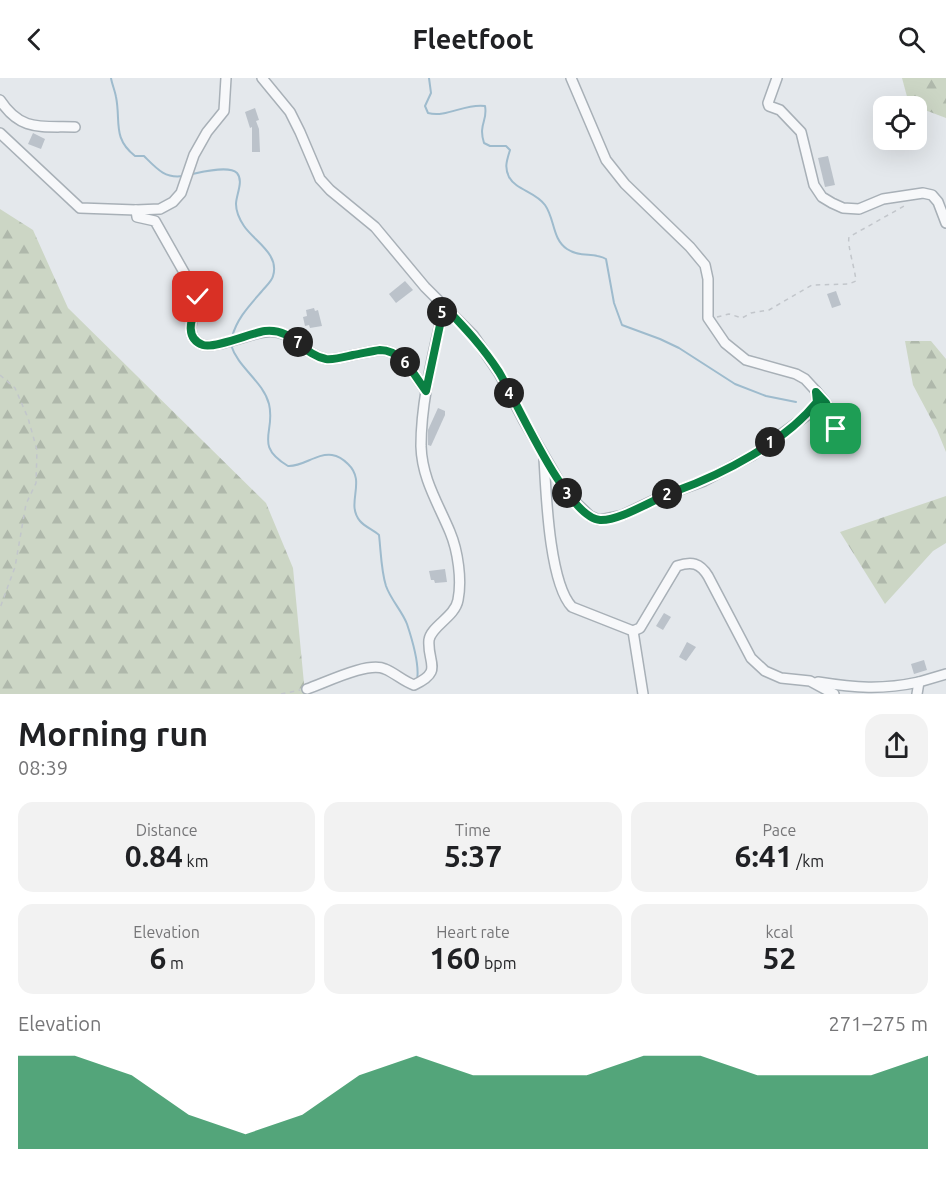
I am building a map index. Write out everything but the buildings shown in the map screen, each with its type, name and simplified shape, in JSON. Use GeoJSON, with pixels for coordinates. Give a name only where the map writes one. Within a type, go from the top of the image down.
{"type":"FeatureCollection","features":[{"type":"Feature","properties":{"kind":"street"},"geometry":{"type":"LineString","coordinates":[[0,133],[80,208],[160,209],[173,202],[181,193],[194,155],[207,132],[224,111],[226,78]]}},
{"type":"Feature","properties":{"kind":"street"},"geometry":{"type":"LineString","coordinates":[[262,78],[290,112],[320,179],[375,227],[425,287],[473,335],[499,373],[544,456],[569,496],[590,516],[599,520],[623,515],[665,495],[704,481],[753,455],[806,416],[817,402],[816,392]]}},
{"type":"Feature","properties":{"kind":"street"},"geometry":{"type":"LineString","coordinates":[[572,78],[606,160],[625,184],[690,247],[705,266],[708,279],[708,318],[725,344],[746,360],[796,374],[805,379],[826,403],[836,429],[833,438]]}},
{"type":"Feature","properties":{"kind":"street"},"geometry":{"type":"LineString","coordinates":[[777,78],[769,106],[780,110],[801,132],[814,185],[822,197],[843,208],[859,209],[884,199],[923,193],[932,195],[938,202],[946,223]]}},
{"type":"Feature","properties":{"kind":"street"},"geometry":{"type":"LineString","coordinates":[[0,100],[8,113],[27,125],[75,127]]}},
{"type":"Feature","properties":{"kind":"street"},"geometry":{"type":"LineString","coordinates":[[136,210],[137,217],[155,221],[198,297],[198,308],[193,315],[190,332],[195,342],[206,347],[265,332],[280,331],[294,338],[308,351],[325,359],[382,350],[402,358],[426,391]]}},
{"type":"Feature","properties":{"kind":"street"},"geometry":{"type":"LineString","coordinates":[[307,689],[372,666],[384,668],[402,681],[414,685],[426,679],[433,666],[429,640],[455,611],[458,600],[459,572],[452,535],[426,482],[421,447],[426,391],[444,306]]}},
{"type":"Feature","properties":{"kind":"street"},"geometry":{"type":"LineString","coordinates":[[544,456],[551,543],[566,601],[572,607],[633,631],[640,628],[677,566],[694,563],[702,566],[751,657],[765,671],[781,678],[848,687],[889,688],[946,674]]}},
{"type":"Feature","properties":{"kind":"street"},"geometry":{"type":"LineString","coordinates":[[633,631],[643,694]]}},
{"type":"Feature","properties":{"kind":"street"},"geometry":{"type":"LineString","coordinates":[[810,681],[834,694]]}},
{"type":"Feature","properties":{"kind":"street"},"geometry":{"type":"LineString","coordinates":[[917,694],[919,682]]}},
{"type":"Feature","properties":{"kind":"path"},"geometry":{"type":"LineString","coordinates":[[708,318],[729,314],[742,318],[751,313],[769,310],[812,285],[849,284],[856,280],[854,261],[847,243],[849,237],[913,202]]}},
{"type":"Feature","properties":{"kind":"path"},"geometry":{"type":"LineString","coordinates":[[0,375],[15,388],[28,418],[36,450],[36,483],[26,504],[15,567],[0,608]]}},
{"type":"Feature","properties":{"kind":"path"},"geometry":{"type":"LineString","coordinates":[[281,694],[307,689]]}},
{"type":"Feature","properties":{"kind":"green space"},"geometry":{"type":"Polygon","coordinates":[[[902,78],[946,78],[946,118],[927,111],[927,96],[907,96],[902,78]]]}},
{"type":"Feature","properties":{"kind":"green space"},"geometry":{"type":"Polygon","coordinates":[[[0,209],[33,230],[68,308],[266,503],[293,568],[305,694],[0,694],[0,209]]]}},
{"type":"Feature","properties":{"kind":"green space"},"geometry":{"type":"Polygon","coordinates":[[[905,341],[931,341],[946,359],[946,452],[913,385],[905,341]]]}},
{"type":"Feature","properties":{"kind":"green space"},"geometry":{"type":"Polygon","coordinates":[[[946,496],[946,543],[933,551],[885,604],[840,532],[946,496]]]}},
{"type":"Feature","properties":{"kind":"waterway"},"geometry":{"type":"LineString","coordinates":[[111,78],[123,143],[135,156],[144,156],[166,174],[183,176]]}},
{"type":"Feature","properties":{"kind":"waterway"},"geometry":{"type":"LineString","coordinates":[[429,78],[431,93],[425,106],[428,113],[442,114],[485,106],[482,127],[484,143],[490,146],[506,146],[510,150],[506,167],[509,177],[516,185],[537,197],[545,205],[562,245],[572,252],[606,259],[614,303],[622,325],[679,348],[735,384],[766,396],[796,402]]}},
{"type":"Feature","properties":{"kind":"waterway"},"geometry":{"type":"LineString","coordinates":[[192,174],[222,169],[237,173],[240,180],[236,204],[239,215],[248,232],[265,248],[273,261],[271,280],[244,312],[232,337]]}},
{"type":"Feature","properties":{"kind":"waterway"},"geometry":{"type":"LineString","coordinates":[[231,345],[239,361],[266,396],[270,414],[268,445],[277,458],[288,466],[294,466],[320,456],[332,455],[345,461],[353,471],[356,478],[354,507],[356,514],[362,523],[379,535],[384,580],[409,630],[416,659],[417,680]]}},
{"type":"Feature","properties":{"kind":"route"},"geometry":{"type":"LineString","coordinates":[[198,297],[198,308],[193,315],[190,332],[195,342],[206,347],[265,332],[280,331],[294,338],[308,351],[325,359],[382,350],[402,358],[426,391],[444,306],[473,335],[499,373],[524,421],[569,496],[590,516],[599,520],[623,515],[665,495],[704,481],[753,455],[806,416],[817,402],[816,392],[826,403],[836,429]]}}]}
